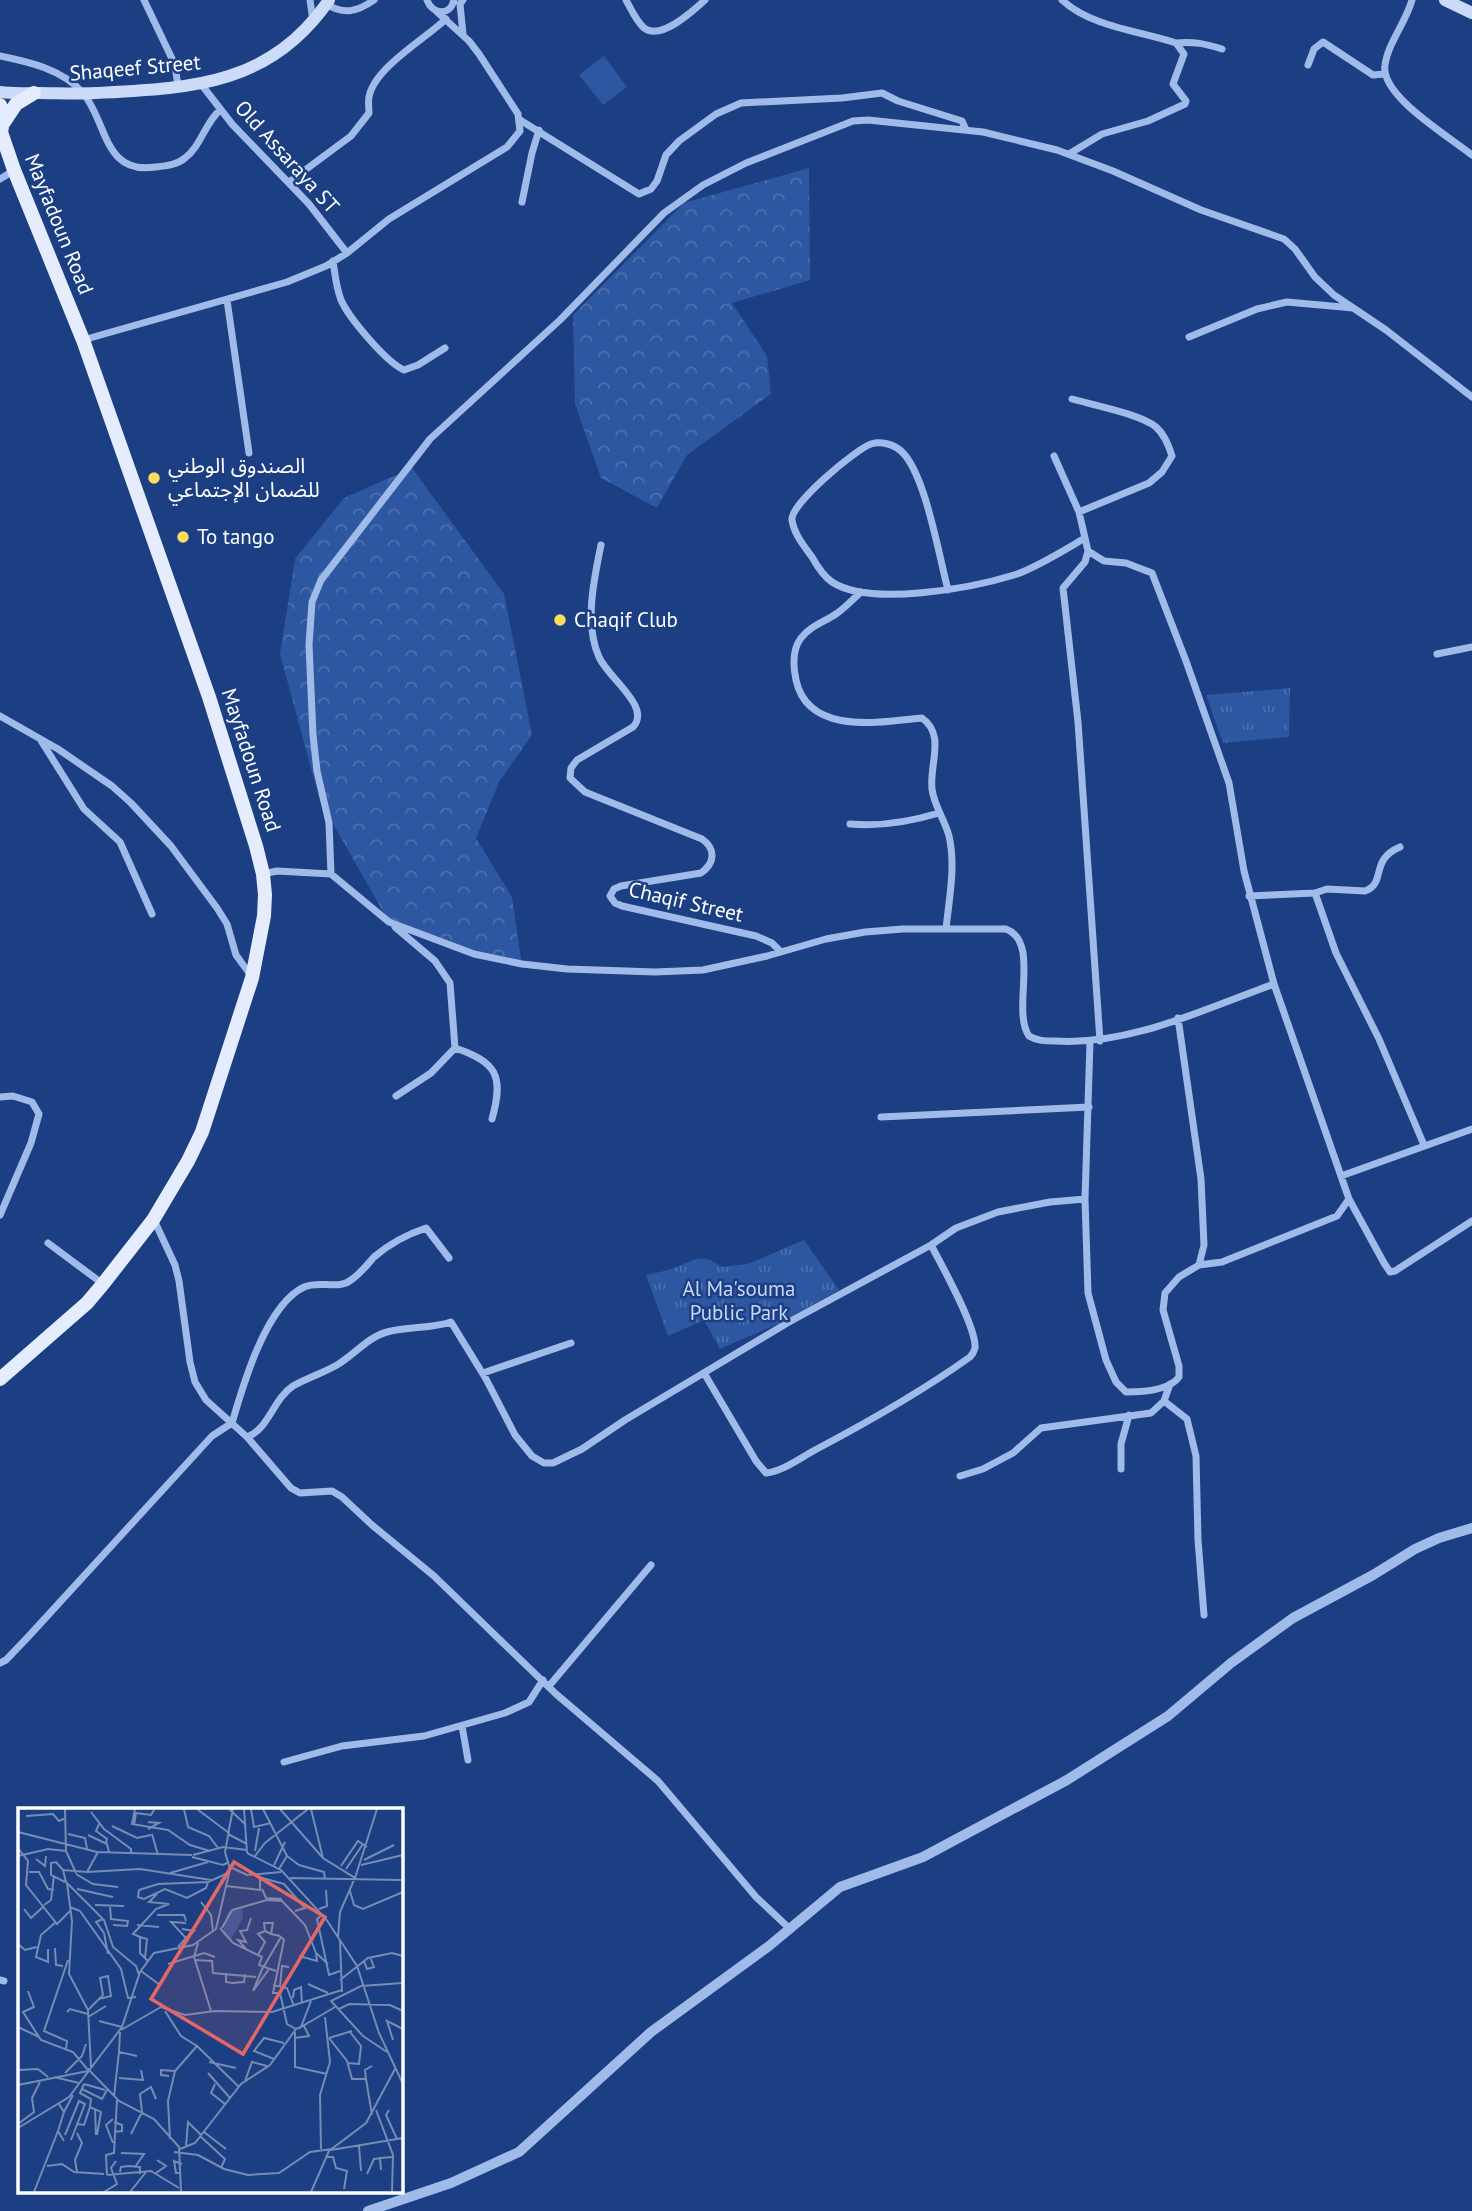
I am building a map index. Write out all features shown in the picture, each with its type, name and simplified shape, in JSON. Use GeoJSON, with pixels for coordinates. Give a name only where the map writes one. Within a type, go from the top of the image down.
{"type":"FeatureCollection","features":[{"type":"Feature","properties":{"kind":"main road"},"geometry":{"type":"LineString","coordinates":[[1445,0],[1472,13]]}},
{"type":"Feature","properties":{"kind":"main road","name":"Shaqeef Street"},"geometry":{"type":"LineString","coordinates":[[0,92],[83,93],[178,87],[231,76],[271,57],[300,37],[327,2]]}},
{"type":"Feature","properties":{"kind":"main road"},"geometry":{"type":"LineString","coordinates":[[2,128],[16,104],[34,93]]}},
{"type":"Feature","properties":{"kind":"main road","name":"Mayfadoun Road"},"geometry":{"type":"LineString","coordinates":[[0,105],[2,128],[14,170],[83,340],[209,697],[263,874],[264,916],[252,978],[202,1132],[153,1220],[87,1303],[0,1379]]}},
{"type":"Feature","properties":{"kind":"street"},"geometry":{"type":"LineString","coordinates":[[144,0],[175,65],[178,87]]}},
{"type":"Feature","properties":{"kind":"street"},"geometry":{"type":"LineString","coordinates":[[310,0],[313,22]]}},
{"type":"Feature","properties":{"kind":"street"},"geometry":{"type":"LineString","coordinates":[[327,2],[340,11],[352,12],[374,0]]}},
{"type":"Feature","properties":{"kind":"street"},"geometry":{"type":"LineString","coordinates":[[83,340],[294,280],[347,253],[389,219],[500,152],[519,134],[520,120],[513,104],[479,54],[463,35],[430,7],[427,0]]}},
{"type":"Feature","properties":{"kind":"street"},"geometry":{"type":"LineString","coordinates":[[626,0],[645,28],[654,32],[680,20],[705,0]]}},
{"type":"Feature","properties":{"kind":"street"},"geometry":{"type":"LineString","coordinates":[[1062,0],[1080,12],[1109,24],[1176,43],[1202,43],[1222,49]]}},
{"type":"Feature","properties":{"kind":"street"},"geometry":{"type":"LineString","coordinates":[[1412,0],[1385,62],[1384,74],[1395,93],[1472,155]]}},
{"type":"Feature","properties":{"kind":"street"},"geometry":{"type":"LineString","coordinates":[[437,12],[446,11],[458,2]]}},
{"type":"Feature","properties":{"kind":"street"},"geometry":{"type":"LineString","coordinates":[[458,2],[463,35]]}},
{"type":"Feature","properties":{"kind":"street"},"geometry":{"type":"LineString","coordinates":[[289,181],[351,136],[369,113],[369,96],[379,78],[446,19]]}},
{"type":"Feature","properties":{"kind":"street"},"geometry":{"type":"LineString","coordinates":[[1308,65],[1314,49],[1323,42],[1373,75],[1384,74]]}},
{"type":"Feature","properties":{"kind":"street"},"geometry":{"type":"LineString","coordinates":[[1069,154],[1102,134],[1148,121],[1185,104],[1186,101],[1173,84],[1184,54],[1176,43]]}},
{"type":"Feature","properties":{"kind":"street"},"geometry":{"type":"LineString","coordinates":[[0,56],[40,65],[64,78],[83,93],[118,159],[132,167],[150,168],[184,160],[194,149],[213,116],[220,110]]}},
{"type":"Feature","properties":{"kind":"street","name":"Old Assaraya ST"},"geometry":{"type":"LineString","coordinates":[[201,84],[220,110],[289,181],[347,253]]}},
{"type":"Feature","properties":{"kind":"street"},"geometry":{"type":"LineString","coordinates":[[520,120],[639,194],[651,189],[657,181],[666,155],[679,141],[716,114],[741,103],[829,99],[882,93],[898,101],[962,121],[966,130]]}},
{"type":"Feature","properties":{"kind":"street"},"geometry":{"type":"LineString","coordinates":[[331,874],[329,823],[317,771],[313,735],[309,645],[312,602],[321,580],[420,450],[443,426],[560,320],[664,213],[703,185],[756,159],[853,121],[882,120],[1005,137],[1069,154],[1201,210],[1284,239],[1325,286],[1472,397]]}},
{"type":"Feature","properties":{"kind":"street"},"geometry":{"type":"LineString","coordinates":[[522,202],[539,130]]}},
{"type":"Feature","properties":{"kind":"street"},"geometry":{"type":"LineString","coordinates":[[0,179],[14,170]]}},
{"type":"Feature","properties":{"kind":"street"},"geometry":{"type":"LineString","coordinates":[[333,261],[337,287],[344,305],[373,345],[395,365],[404,370],[413,368],[444,348]]}},
{"type":"Feature","properties":{"kind":"street"},"geometry":{"type":"LineString","coordinates":[[227,300],[248,453]]}},
{"type":"Feature","properties":{"kind":"street"},"geometry":{"type":"LineString","coordinates":[[1189,337],[1257,309],[1287,302],[1354,308]]}},
{"type":"Feature","properties":{"kind":"street"},"geometry":{"type":"LineString","coordinates":[[1072,399],[1155,426],[1169,446],[1172,456],[1162,472],[1149,483],[1079,512]]}},
{"type":"Feature","properties":{"kind":"street"},"geometry":{"type":"LineString","coordinates":[[948,590],[917,473],[899,448],[881,443],[863,449],[819,484],[793,511],[792,519],[797,534],[821,572],[837,585],[861,592],[932,593],[948,590],[1016,575],[1085,538]]}},
{"type":"Feature","properties":{"kind":"street"},"geometry":{"type":"LineString","coordinates":[[1054,456],[1079,512],[1088,551],[1085,562],[1063,588],[1078,722],[1100,1041]]}},
{"type":"Feature","properties":{"kind":"street","name":"Chaqif Street"},"geometry":{"type":"LineString","coordinates":[[601,545],[593,599],[593,628],[597,653],[610,675],[633,699],[639,715],[638,722],[633,727],[577,760],[571,768],[570,778],[585,792],[702,839],[709,845],[713,856],[711,864],[701,873],[621,886],[614,888],[610,896],[615,903],[622,906],[756,936],[772,943],[780,951]]}},
{"type":"Feature","properties":{"kind":"street"},"geometry":{"type":"LineString","coordinates":[[1088,551],[1104,561],[1126,563],[1152,573],[1229,783],[1250,896],[1274,985],[1349,1199],[1390,1272],[1472,1221]]}},
{"type":"Feature","properties":{"kind":"street"},"geometry":{"type":"LineString","coordinates":[[861,592],[838,613],[808,631],[800,640],[795,652],[797,684],[802,697],[811,707],[839,720],[872,723],[922,718],[933,729],[936,739],[932,787],[949,837],[951,855],[951,888],[946,929]]}},
{"type":"Feature","properties":{"kind":"street"},"geometry":{"type":"LineString","coordinates":[[1437,654],[1472,647]]}},
{"type":"Feature","properties":{"kind":"street"},"geometry":{"type":"LineString","coordinates":[[0,716],[40,738],[112,786],[131,803],[172,846],[222,916],[236,955],[252,978]]}},
{"type":"Feature","properties":{"kind":"street"},"geometry":{"type":"LineString","coordinates":[[40,738],[84,809],[120,842],[152,914]]}},
{"type":"Feature","properties":{"kind":"street"},"geometry":{"type":"LineString","coordinates":[[850,824],[898,824],[939,813]]}},
{"type":"Feature","properties":{"kind":"street"},"geometry":{"type":"LineString","coordinates":[[1250,896],[1315,893],[1327,888],[1365,891],[1375,885],[1382,859],[1388,852],[1400,847]]}},
{"type":"Feature","properties":{"kind":"street"},"geometry":{"type":"LineString","coordinates":[[263,874],[277,871],[331,874],[435,961],[450,983],[455,1048],[431,1073],[396,1096]]}},
{"type":"Feature","properties":{"kind":"street"},"geometry":{"type":"LineString","coordinates":[[1315,893],[1336,953],[1379,1039],[1424,1145]]}},
{"type":"Feature","properties":{"kind":"street"},"geometry":{"type":"LineString","coordinates":[[389,922],[474,954],[522,964],[568,969],[655,972],[703,970],[865,932],[1006,929],[1013,932],[1021,943],[1024,1024],[1029,1036],[1038,1040],[1100,1041],[1155,1027],[1274,985]]}},
{"type":"Feature","properties":{"kind":"street"},"geometry":{"type":"LineString","coordinates":[[1178,1018],[1201,1179],[1204,1245],[1199,1265]]}},
{"type":"Feature","properties":{"kind":"street"},"geometry":{"type":"LineString","coordinates":[[1090,1042],[1085,1199],[1088,1293],[1097,1331],[1113,1375],[1126,1392],[1170,1384],[1179,1377],[1179,1366],[1163,1310],[1165,1293],[1172,1284],[1199,1265],[1222,1262],[1337,1216],[1349,1199]]}},
{"type":"Feature","properties":{"kind":"street"},"geometry":{"type":"LineString","coordinates":[[455,1048],[480,1056],[495,1074],[498,1093],[492,1119]]}},
{"type":"Feature","properties":{"kind":"street"},"geometry":{"type":"LineString","coordinates":[[0,1097],[13,1096],[32,1102],[39,1114],[0,1215]]}},
{"type":"Feature","properties":{"kind":"street"},"geometry":{"type":"LineString","coordinates":[[881,1117],[1089,1107]]}},
{"type":"Feature","properties":{"kind":"street"},"geometry":{"type":"LineString","coordinates":[[1341,1176],[1472,1129]]}},
{"type":"Feature","properties":{"kind":"street"},"geometry":{"type":"LineString","coordinates":[[247,1437],[256,1433],[281,1396],[292,1387],[341,1363],[384,1332],[439,1326],[451,1322],[483,1373],[515,1435],[532,1456],[544,1464],[564,1459],[789,1322],[931,1245],[956,1228],[984,1216],[1050,1202],[1085,1199]]}},
{"type":"Feature","properties":{"kind":"street"},"geometry":{"type":"LineString","coordinates":[[153,1220],[175,1265],[190,1362],[195,1382],[206,1400],[247,1437],[290,1488],[300,1493],[332,1491],[342,1497],[435,1576],[542,1680],[659,1781],[756,1897],[790,1929]]}},
{"type":"Feature","properties":{"kind":"street"},"geometry":{"type":"LineString","coordinates":[[0,1662],[6,1660],[21,1645],[212,1436],[232,1423],[268,1328],[284,1303],[301,1289],[314,1283],[344,1285],[377,1255],[426,1228],[449,1258]]}},
{"type":"Feature","properties":{"kind":"street"},"geometry":{"type":"LineString","coordinates":[[48,1243],[103,1284]]}},
{"type":"Feature","properties":{"kind":"street"},"geometry":{"type":"LineString","coordinates":[[704,1373],[756,1461],[766,1473],[780,1469],[845,1434],[919,1391],[974,1352],[975,1343],[968,1323],[931,1245]]}},
{"type":"Feature","properties":{"kind":"street"},"geometry":{"type":"LineString","coordinates":[[483,1373],[571,1343]]}},
{"type":"Feature","properties":{"kind":"street"},"geometry":{"type":"LineString","coordinates":[[960,1476],[984,1469],[1013,1453],[1041,1428],[1151,1413],[1164,1401],[1170,1384]]}},
{"type":"Feature","properties":{"kind":"street"},"geometry":{"type":"LineString","coordinates":[[1164,1401],[1188,1419],[1196,1456],[1198,1540],[1204,1615]]}},
{"type":"Feature","properties":{"kind":"street"},"geometry":{"type":"LineString","coordinates":[[1121,1469],[1121,1444],[1129,1415]]}},
{"type":"Feature","properties":{"kind":"street"},"geometry":{"type":"LineString","coordinates":[[368,2211],[451,2183],[519,2152],[651,2032],[790,1929],[840,1887],[923,1857],[1002,1817],[1168,1716],[1231,1663],[1293,1618],[1415,1549],[1472,1528]]}},
{"type":"Feature","properties":{"kind":"street"},"geometry":{"type":"LineString","coordinates":[[549,1686],[651,1565]]}},
{"type":"Feature","properties":{"kind":"street"},"geometry":{"type":"LineString","coordinates":[[284,1762],[342,1746],[425,1736],[505,1713],[529,1702],[542,1680]]}},
{"type":"Feature","properties":{"kind":"street"},"geometry":{"type":"LineString","coordinates":[[462,1726],[468,1760]]}},
{"type":"Feature","properties":{"kind":"green space"},"geometry":{"type":"Polygon","coordinates":[[[604,56],[627,87],[603,105],[579,75],[604,56]]]}},
{"type":"Feature","properties":{"kind":"green space"},"geometry":{"type":"Polygon","coordinates":[[[809,168],[810,280],[732,303],[767,356],[771,394],[687,455],[657,508],[601,478],[575,404],[573,315],[684,203],[809,168]]]}},
{"type":"Feature","properties":{"kind":"green space"},"geometry":{"type":"Polygon","coordinates":[[[412,468],[504,594],[532,735],[499,782],[476,838],[512,897],[522,966],[479,954],[389,922],[320,801],[280,654],[295,559],[344,498],[412,468]]]}},
{"type":"Feature","properties":{"kind":"green space"},"geometry":{"type":"Polygon","coordinates":[[[1290,688],[1289,737],[1223,743],[1206,695],[1290,688]]]}},
{"type":"Feature","properties":{"kind":"green space","name":"Al Ma'souma Public Park"},"geometry":{"type":"Polygon","coordinates":[[[804,1240],[839,1290],[782,1322],[720,1349],[704,1320],[668,1336],[646,1275],[698,1258],[708,1259],[722,1267],[748,1264],[804,1240]]]}},
{"type":"Feature","properties":{"kind":"place","name":"الصندوق الوطني للضمان الإجتماعي"},"geometry":{"type":"Point","coordinates":[154,478]}},
{"type":"Feature","properties":{"kind":"place","name":"To tango"},"geometry":{"type":"Point","coordinates":[183,537]}},
{"type":"Feature","properties":{"kind":"place","name":"Chaqif Club"},"geometry":{"type":"Point","coordinates":[560,620]}}]}
